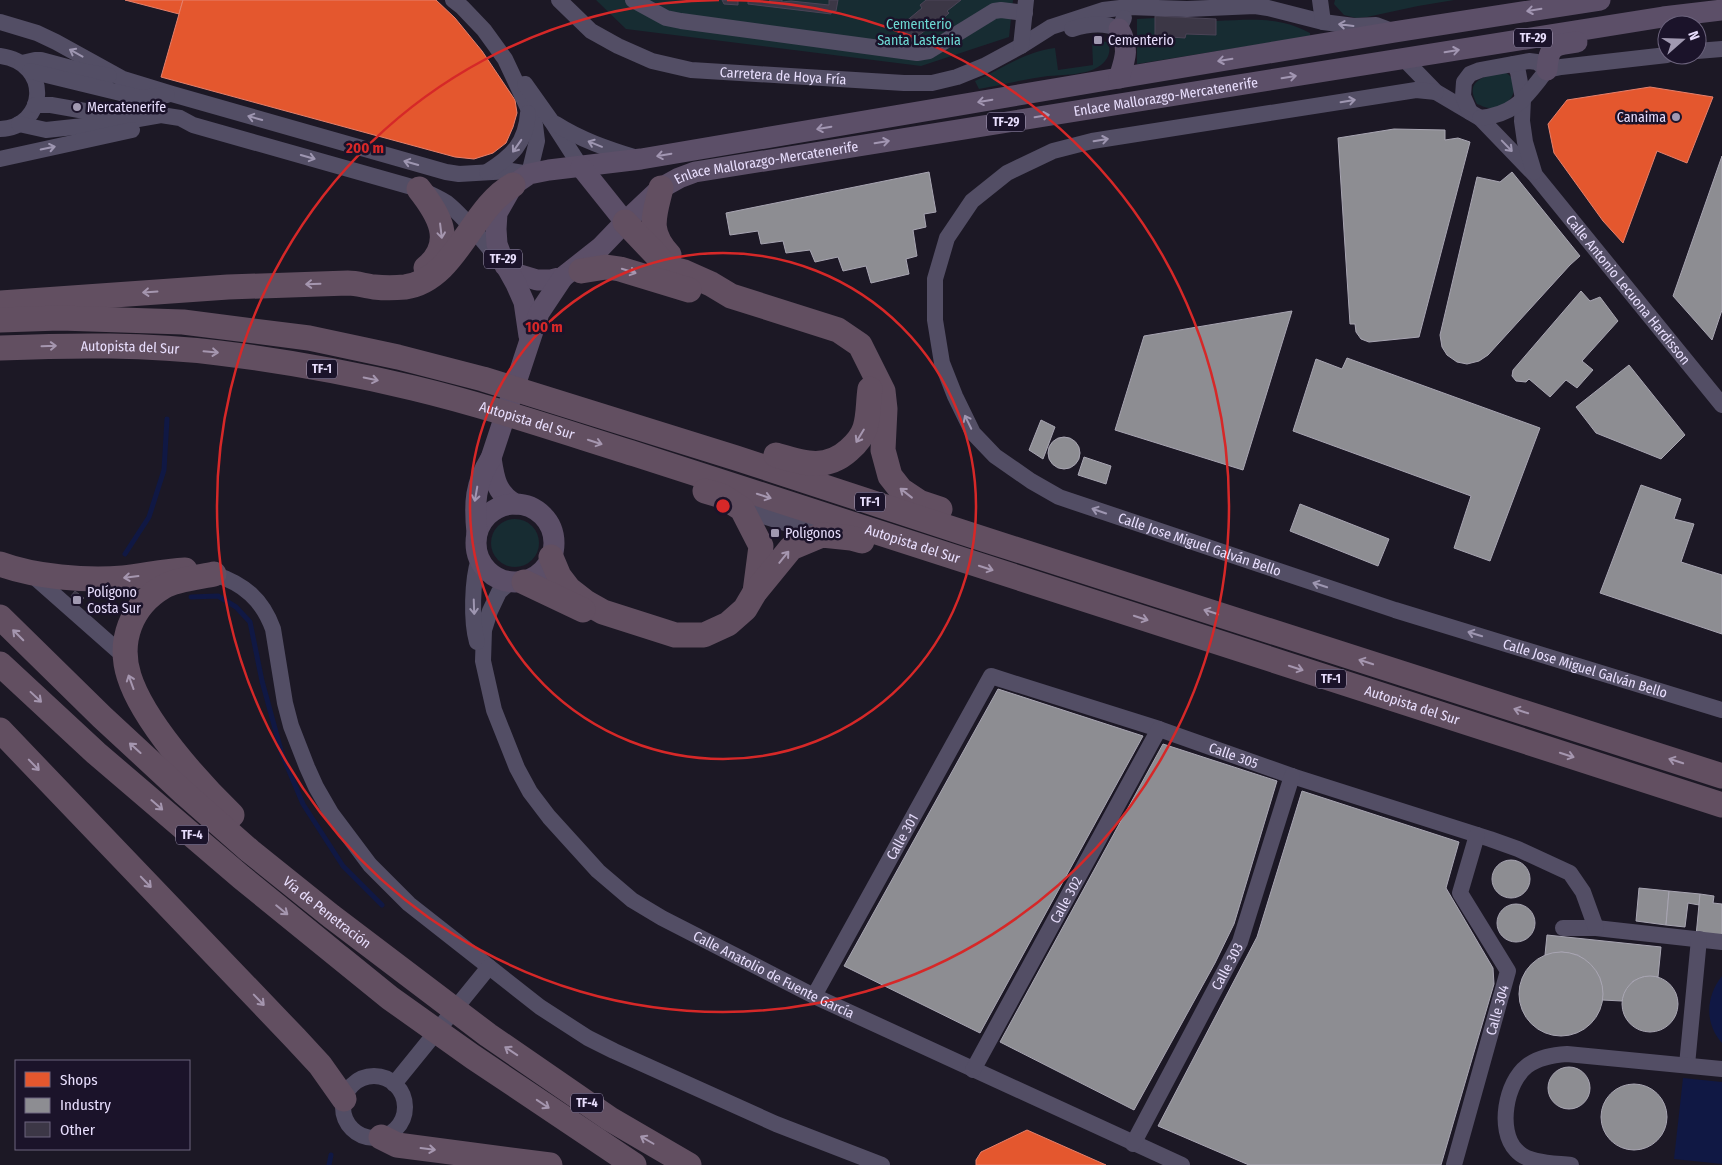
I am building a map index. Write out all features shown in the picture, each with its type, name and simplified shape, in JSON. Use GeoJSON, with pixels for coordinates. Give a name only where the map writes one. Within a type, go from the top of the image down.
{"type":"FeatureCollection","features":[{"type":"Feature","properties":{"kind":"highway"},"geometry":{"type":"LineString","coordinates":[[0,303],[228,287],[361,284],[373,287],[406,286],[422,281],[435,273],[446,262],[498,195],[521,179]]}},
{"type":"Feature","properties":{"kind":"highway"},"geometry":{"type":"LineString","coordinates":[[661,188],[654,219],[654,232],[659,244],[684,272]]}},
{"type":"Feature","properties":{"kind":"highway"},"geometry":{"type":"LineString","coordinates":[[361,284],[374,280],[404,278],[414,275],[431,264],[437,256],[442,239],[439,219],[433,206],[419,189]]}},
{"type":"Feature","properties":{"kind":"highway"},"geometry":{"type":"LineString","coordinates":[[625,222],[672,269],[684,272],[711,284],[730,296],[838,330],[860,345],[883,391],[885,409],[883,450],[890,476],[901,490],[919,502],[958,515],[974,536]]}},
{"type":"Feature","properties":{"kind":"highway"},"geometry":{"type":"LineString","coordinates":[[572,274],[606,267],[620,269],[710,296],[730,296]]}},
{"type":"Feature","properties":{"kind":"highway","name":"Autopista del Sur"},"geometry":{"type":"LineString","coordinates":[[0,320],[60,318],[183,322],[309,338],[398,357],[483,379],[736,458],[1722,776]]}},
{"type":"Feature","properties":{"kind":"highway","name":"Autopista del Sur"},"geometry":{"type":"LineString","coordinates":[[0,348],[53,346],[134,347],[219,353],[314,368],[414,388],[524,419],[634,454],[1722,805]]}},
{"type":"Feature","properties":{"kind":"highway"},"geometry":{"type":"LineString","coordinates":[[736,458],[755,450],[801,462],[814,463],[827,463],[842,456],[861,436],[865,427],[874,372]]}},
{"type":"Feature","properties":{"kind":"highway"},"geometry":{"type":"LineString","coordinates":[[634,454],[649,473],[722,496],[742,509],[761,546],[755,592]]}},
{"type":"Feature","properties":{"kind":"highway"},"geometry":{"type":"LineString","coordinates":[[517,582],[578,609],[603,612],[675,635],[704,635],[728,624],[745,609],[755,592],[791,548],[822,535],[851,538],[920,560],[940,553]]}},
{"type":"Feature","properties":{"kind":"highway"},"geometry":{"type":"LineString","coordinates":[[551,557],[559,576],[569,589],[587,603],[603,612]]}},
{"type":"Feature","properties":{"kind":"highway"},"geometry":{"type":"LineString","coordinates":[[0,564],[29,572],[86,579],[123,578],[181,570],[196,570],[214,574]]}},
{"type":"Feature","properties":{"kind":"highway"},"geometry":{"type":"LineString","coordinates":[[214,574],[163,586],[142,604],[133,616],[125,644],[128,674],[135,692],[158,729],[180,758],[240,823],[312,884],[331,916]]}},
{"type":"Feature","properties":{"kind":"highway","name":"Vía de Penetración"},"geometry":{"type":"LineString","coordinates":[[0,617],[102,717],[183,792],[250,851],[331,916],[488,1035],[610,1118],[689,1165]]}},
{"type":"Feature","properties":{"kind":"highway","name":"Vía de Penetración"},"geometry":{"type":"LineString","coordinates":[[0,664],[96,753],[168,815],[390,998],[473,1057],[634,1165]]}},
{"type":"Feature","properties":{"kind":"highway"},"geometry":{"type":"LineString","coordinates":[[0,730],[295,1038],[320,1065],[344,1099]]}},
{"type":"Feature","properties":{"kind":"highway"},"geometry":{"type":"LineString","coordinates":[[381,1137],[397,1146],[550,1165]]}},
{"type":"Feature","properties":{"kind":"main road","name":"Enlace Mallorazgo-Mercatenerife"},"geometry":{"type":"LineString","coordinates":[[581,167],[641,159],[1394,32],[1600,0]]}},
{"type":"Feature","properties":{"kind":"main road","name":"Enlace Mallorazgo-Mercatenerife"},"geometry":{"type":"LineString","coordinates":[[1680,15],[1722,10]]}},
{"type":"Feature","properties":{"kind":"main road","name":"Enlace Mallorazgo-Mercatenerife"},"geometry":{"type":"LineString","coordinates":[[625,222],[661,188],[695,172],[1657,18]]}},
{"type":"Feature","properties":{"kind":"main road"},"geometry":{"type":"LineString","coordinates":[[1547,70],[1548,54],[1556,45],[1629,36],[1657,20]]}},
{"type":"Feature","properties":{"kind":"main road"},"geometry":{"type":"LineString","coordinates":[[1119,30],[1124,38],[1126,53],[1119,78]]}},
{"type":"Feature","properties":{"kind":"main road"},"geometry":{"type":"LineString","coordinates":[[581,167],[625,222]]}},
{"type":"Feature","properties":{"kind":"main road","name":"TF-29"},"geometry":{"type":"LineString","coordinates":[[581,167],[549,170],[521,179],[497,213],[497,244],[505,266],[518,274],[537,280],[551,280],[572,274],[593,259],[601,247],[625,222]]}},
{"type":"Feature","properties":{"kind":"main road"},"geometry":{"type":"LineString","coordinates":[[505,266],[524,302],[530,339]]}},
{"type":"Feature","properties":{"kind":"main road"},"geometry":{"type":"LineString","coordinates":[[477,533],[482,520],[492,511],[503,506],[515,504],[528,506],[547,521],[552,532],[554,545],[551,557],[545,568],[536,576],[517,582],[497,579],[486,571],[479,560],[476,546],[477,533],[474,507],[481,474],[491,458],[539,313],[572,274]]}},
{"type":"Feature","properties":{"kind":"main road"},"geometry":{"type":"LineString","coordinates":[[491,458],[499,490],[515,504]]}},
{"type":"Feature","properties":{"kind":"street"},"geometry":{"type":"LineString","coordinates":[[453,0],[484,30],[552,122],[581,167]]}},
{"type":"Feature","properties":{"kind":"street","name":"Carretera de Hoya Fría"},"geometry":{"type":"LineString","coordinates":[[559,0],[591,31],[618,46],[652,61],[691,70],[932,83],[957,77],[984,66],[1051,27],[1103,10],[1128,7],[1187,9],[1236,4],[1268,8],[1323,22],[1354,26],[1376,25],[1394,32]]}},
{"type":"Feature","properties":{"kind":"street"},"geometry":{"type":"LineString","coordinates":[[633,0],[666,18],[681,21],[917,54],[929,51],[994,11],[1025,6],[1021,46]]}},
{"type":"Feature","properties":{"kind":"street"},"geometry":{"type":"LineString","coordinates":[[1277,0],[1289,14]]}},
{"type":"Feature","properties":{"kind":"street"},"geometry":{"type":"LineString","coordinates":[[1320,0],[1323,22]]}},
{"type":"Feature","properties":{"kind":"street"},"geometry":{"type":"LineString","coordinates":[[1119,30],[1128,7]]}},
{"type":"Feature","properties":{"kind":"street"},"geometry":{"type":"LineString","coordinates":[[0,22],[56,42],[123,79]]}},
{"type":"Feature","properties":{"kind":"street","name":"Carretera de Hoya Fría"},"geometry":{"type":"LineString","coordinates":[[1021,46],[1080,27],[1101,24],[1110,25],[1119,30]]}},
{"type":"Feature","properties":{"kind":"street"},"geometry":{"type":"LineString","coordinates":[[1707,51],[1722,49]]}},
{"type":"Feature","properties":{"kind":"street"},"geometry":{"type":"LineString","coordinates":[[0,56],[12,58],[26,67],[141,98],[172,94]]}},
{"type":"Feature","properties":{"kind":"street"},"geometry":{"type":"LineString","coordinates":[[1404,59],[1436,92],[1475,115],[1495,116],[1511,110],[1524,98],[1547,70],[1657,56]]}},
{"type":"Feature","properties":{"kind":"street"},"geometry":{"type":"LineString","coordinates":[[26,67],[41,60],[86,72],[123,79],[446,172],[459,174],[511,171],[521,179],[537,141],[535,125],[505,59]]}},
{"type":"Feature","properties":{"kind":"street"},"geometry":{"type":"LineString","coordinates":[[1475,115],[1463,96],[1464,82],[1470,74],[1480,70],[1528,61],[1537,62],[1547,70]]}},
{"type":"Feature","properties":{"kind":"street"},"geometry":{"type":"LineString","coordinates":[[1514,64],[1518,72],[1524,98],[1522,121],[1525,142],[1535,175]]}},
{"type":"Feature","properties":{"kind":"street"},"geometry":{"type":"LineString","coordinates":[[7,128],[29,116],[35,105],[37,93],[35,82],[26,67]]}},
{"type":"Feature","properties":{"kind":"street","name":"Calle Jose Miguel Galván Bello"},"geometry":{"type":"LineString","coordinates":[[1436,92],[1416,90],[1092,141],[1053,151],[1006,173],[972,201],[947,238],[935,279],[935,320],[942,363],[955,396],[972,432],[995,456],[1059,497],[1396,610],[1722,710]]}},
{"type":"Feature","properties":{"kind":"street"},"geometry":{"type":"LineString","coordinates":[[35,105],[51,105],[135,119]]}},
{"type":"Feature","properties":{"kind":"street"},"geometry":{"type":"LineString","coordinates":[[487,172],[506,160],[522,139],[527,127],[528,108]]}},
{"type":"Feature","properties":{"kind":"street"},"geometry":{"type":"LineString","coordinates":[[7,128],[46,130],[121,122],[161,115],[180,118],[193,125],[419,189],[446,203],[472,228],[505,266]]}},
{"type":"Feature","properties":{"kind":"street","name":"Calle Antonio Lecuona Hardisson"},"geometry":{"type":"LineString","coordinates":[[1475,115],[1535,175],[1722,405]]}},
{"type":"Feature","properties":{"kind":"street"},"geometry":{"type":"LineString","coordinates":[[552,122],[574,135],[607,149],[641,159]]}},
{"type":"Feature","properties":{"kind":"street"},"geometry":{"type":"LineString","coordinates":[[0,159],[152,126],[193,125]]}},
{"type":"Feature","properties":{"kind":"street"},"geometry":{"type":"LineString","coordinates":[[742,509],[822,535]]}},
{"type":"Feature","properties":{"kind":"street","name":"Calle Anatolio de Fuente García"},"geometry":{"type":"LineString","coordinates":[[479,560],[474,572],[475,637],[483,661],[494,710],[517,768],[530,792],[549,817],[598,871],[632,900],[662,918],[814,996],[1132,1144],[1182,1165]]}},
{"type":"Feature","properties":{"kind":"street"},"geometry":{"type":"LineString","coordinates":[[29,572],[125,657]]}},
{"type":"Feature","properties":{"kind":"street"},"geometry":{"type":"LineString","coordinates":[[214,574],[235,582],[260,603],[268,618],[276,644],[285,703],[300,750],[316,787],[346,835],[390,886],[489,967],[564,1024],[614,1051],[776,1124],[882,1165]]}},
{"type":"Feature","properties":{"kind":"street","name":"Calle Anatolio de Fuente García"},"geometry":{"type":"LineString","coordinates":[[483,661],[484,630],[490,611],[500,592],[517,582]]}},
{"type":"Feature","properties":{"kind":"street","name":"Calle 301"},"geometry":{"type":"LineString","coordinates":[[814,996],[991,676]]}},
{"type":"Feature","properties":{"kind":"street","name":"Calle 305"},"geometry":{"type":"LineString","coordinates":[[991,676],[1159,729],[1292,776],[1518,849],[1570,873],[1583,892],[1596,928]]}},
{"type":"Feature","properties":{"kind":"street","name":"Calle 302"},"geometry":{"type":"LineString","coordinates":[[973,1070],[1159,729]]}},
{"type":"Feature","properties":{"kind":"street","name":"Calle 303"},"geometry":{"type":"LineString","coordinates":[[1132,1144],[1240,942],[1292,776]]}},
{"type":"Feature","properties":{"kind":"street","name":"Calle 304"},"geometry":{"type":"LineString","coordinates":[[1454,1165],[1508,971],[1460,893],[1477,835]]}},
{"type":"Feature","properties":{"kind":"street"},"geometry":{"type":"LineString","coordinates":[[1564,928],[1596,928],[1722,942]]}},
{"type":"Feature","properties":{"kind":"street"},"geometry":{"type":"LineString","coordinates":[[1686,1065],[1699,939]]}},
{"type":"Feature","properties":{"kind":"street"},"geometry":{"type":"LineString","coordinates":[[394,1084],[489,967]]}},
{"type":"Feature","properties":{"kind":"street"},"geometry":{"type":"LineString","coordinates":[[1571,1165],[1525,1157],[1516,1151],[1510,1139],[1506,1124],[1506,1109],[1516,1077],[1526,1067],[1544,1057],[1567,1054],[1722,1069]]}},
{"type":"Feature","properties":{"kind":"street"},"geometry":{"type":"LineString","coordinates":[[365,1077],[386,1078],[394,1084],[404,1101],[402,1120],[397,1128],[390,1134],[381,1137],[365,1137],[352,1129],[345,1120],[343,1110],[344,1099],[348,1089],[365,1077]]}},
{"type":"Feature","properties":{"kind":"green space","name":"Cementerio Santa Lastenia"},"geometry":{"type":"Polygon","coordinates":[[[596,0],[1013,0],[1009,37],[921,66],[626,29],[596,0]]]}},
{"type":"Feature","properties":{"kind":"green space"},"geometry":{"type":"Polygon","coordinates":[[[1335,0],[1454,0],[1356,18],[1344,15],[1334,4],[1335,0]]]}},
{"type":"Feature","properties":{"kind":"green space"},"geometry":{"type":"Polygon","coordinates":[[[1155,18],[1155,36],[1185,38],[1186,34],[1216,35],[1216,21],[1264,20],[1287,24],[1310,33],[1310,36],[1137,64],[1137,19],[1155,18]]]}},
{"type":"Feature","properties":{"kind":"green space"},"geometry":{"type":"Polygon","coordinates":[[[1092,40],[1107,42],[1109,45],[1108,56],[1104,62],[1093,70],[1074,74],[1039,77],[979,89],[975,81],[1024,57],[1055,48],[1058,70],[1093,65],[1092,40]]]}},
{"type":"Feature","properties":{"kind":"green space"},"geometry":{"type":"Polygon","coordinates":[[[1505,72],[1514,83],[1514,89],[1509,101],[1497,108],[1488,108],[1477,104],[1473,96],[1475,84],[1484,77],[1505,72]]]}},
{"type":"Feature","properties":{"kind":"green space"},"geometry":{"type":"Polygon","coordinates":[[[510,519],[520,519],[529,523],[535,529],[539,543],[535,557],[529,563],[520,567],[510,567],[501,563],[495,557],[491,548],[491,538],[495,529],[501,523],[510,519]]]}},
{"type":"Feature","properties":{"kind":"shaded area"},"geometry":{"type":"Polygon","coordinates":[[[1722,976],[1722,1043],[1712,1027],[1709,1010],[1713,992],[1722,976]]]}},
{"type":"Feature","properties":{"kind":"shaded area"},"geometry":{"type":"Polygon","coordinates":[[[1683,1078],[1722,1082],[1722,1164],[1674,1159],[1683,1078]]]}},
{"type":"Feature","properties":{"kind":"building: Shops"},"geometry":{"type":"Polygon","coordinates":[[[125,0],[183,0],[179,14],[125,0]]]}},
{"type":"Feature","properties":{"kind":"building: Shops"},"geometry":{"type":"Polygon","coordinates":[[[183,0],[436,0],[455,18],[482,51],[515,100],[517,113],[513,127],[506,143],[493,153],[474,159],[455,157],[161,77],[183,0]]]}},
{"type":"Feature","properties":{"kind":"building: Shops"},"geometry":{"type":"Polygon","coordinates":[[[1650,87],[1713,97],[1687,163],[1657,151],[1623,243],[1603,221],[1554,153],[1548,124],[1567,100],[1650,87]]]}},
{"type":"Feature","properties":{"kind":"building: Shops"},"geometry":{"type":"Polygon","coordinates":[[[1027,1130],[1106,1165],[976,1165],[976,1160],[981,1152],[1027,1130]]]}},
{"type":"Feature","properties":{"kind":"building: Industry"},"geometry":{"type":"Polygon","coordinates":[[[1394,129],[1445,130],[1445,140],[1458,138],[1470,142],[1419,337],[1369,342],[1361,339],[1356,332],[1355,324],[1350,324],[1338,138],[1394,129]]]}},
{"type":"Feature","properties":{"kind":"building: Industry"},"geometry":{"type":"Polygon","coordinates":[[[1722,156],[1722,310],[1712,340],[1673,296],[1722,156]]]}},
{"type":"Feature","properties":{"kind":"building: Industry"},"geometry":{"type":"Polygon","coordinates":[[[929,172],[936,212],[924,214],[926,227],[913,230],[917,256],[906,259],[909,274],[871,283],[866,266],[843,271],[838,257],[815,262],[810,250],[786,253],[783,241],[761,244],[758,231],[730,235],[726,213],[929,172]]]}},
{"type":"Feature","properties":{"kind":"building: Industry"},"geometry":{"type":"Polygon","coordinates":[[[1512,172],[1580,256],[1488,355],[1479,361],[1467,364],[1457,362],[1447,355],[1442,347],[1440,335],[1477,177],[1500,182],[1512,172]]]}},
{"type":"Feature","properties":{"kind":"building: Industry"},"geometry":{"type":"Polygon","coordinates":[[[1581,291],[1590,301],[1600,297],[1618,321],[1582,361],[1593,370],[1577,388],[1566,380],[1550,397],[1529,379],[1526,382],[1516,381],[1512,376],[1513,370],[1581,291]]]}},
{"type":"Feature","properties":{"kind":"building: Industry"},"geometry":{"type":"Polygon","coordinates":[[[1292,311],[1243,470],[1115,430],[1144,336],[1292,311]]]}},
{"type":"Feature","properties":{"kind":"building: Industry"},"geometry":{"type":"Polygon","coordinates":[[[1347,358],[1540,428],[1490,561],[1454,548],[1471,496],[1293,431],[1316,359],[1342,369],[1347,358]]]}},
{"type":"Feature","properties":{"kind":"building: Industry"},"geometry":{"type":"Polygon","coordinates":[[[1629,365],[1685,435],[1661,459],[1596,433],[1576,407],[1629,365]]]}},
{"type":"Feature","properties":{"kind":"building: Industry"},"geometry":{"type":"Polygon","coordinates":[[[1041,420],[1055,427],[1043,459],[1029,450],[1041,420]]]}},
{"type":"Feature","properties":{"kind":"building: Industry"},"geometry":{"type":"Polygon","coordinates":[[[1064,437],[1076,441],[1080,453],[1076,465],[1064,469],[1052,465],[1048,453],[1052,441],[1064,437]]]}},
{"type":"Feature","properties":{"kind":"building: Industry"},"geometry":{"type":"Polygon","coordinates":[[[1084,457],[1111,466],[1106,484],[1078,475],[1084,457]]]}},
{"type":"Feature","properties":{"kind":"building: Industry"},"geometry":{"type":"Polygon","coordinates":[[[1641,485],[1681,499],[1674,519],[1694,524],[1681,562],[1722,575],[1722,634],[1600,593],[1641,485]]]}},
{"type":"Feature","properties":{"kind":"building: Industry"},"geometry":{"type":"Polygon","coordinates":[[[1300,504],[1389,539],[1378,566],[1290,531],[1300,504]]]}},
{"type":"Feature","properties":{"kind":"building: Industry"},"geometry":{"type":"Polygon","coordinates":[[[998,689],[1143,736],[980,1033],[844,966],[998,689]]]}},
{"type":"Feature","properties":{"kind":"building: Industry"},"geometry":{"type":"Polygon","coordinates":[[[1163,744],[1277,781],[1234,924],[1215,963],[1134,1110],[1000,1042],[1163,744]]]}},
{"type":"Feature","properties":{"kind":"building: Industry"},"geometry":{"type":"Polygon","coordinates":[[[1302,791],[1459,842],[1446,888],[1493,968],[1494,984],[1441,1165],[1249,1165],[1158,1126],[1257,937],[1302,791]]]}},
{"type":"Feature","properties":{"kind":"building: Industry"},"geometry":{"type":"Polygon","coordinates":[[[1511,860],[1524,866],[1530,879],[1524,892],[1511,898],[1498,892],[1492,879],[1498,866],[1511,860]]]}},
{"type":"Feature","properties":{"kind":"building: Industry"},"geometry":{"type":"Polygon","coordinates":[[[1639,888],[1669,891],[1666,925],[1636,921],[1639,888]]]}},
{"type":"Feature","properties":{"kind":"building: Industry"},"geometry":{"type":"Polygon","coordinates":[[[1669,891],[1700,894],[1699,905],[1688,903],[1685,927],[1666,925],[1669,891]]]}},
{"type":"Feature","properties":{"kind":"building: Industry"},"geometry":{"type":"Polygon","coordinates":[[[1700,894],[1714,896],[1713,903],[1722,904],[1722,939],[1696,936],[1700,894]]]}},
{"type":"Feature","properties":{"kind":"building: Industry"},"geometry":{"type":"Polygon","coordinates":[[[1516,904],[1529,910],[1535,923],[1529,936],[1516,942],[1503,936],[1497,923],[1503,910],[1516,904]]]}},
{"type":"Feature","properties":{"kind":"building: Industry"},"geometry":{"type":"Polygon","coordinates":[[[1547,935],[1661,947],[1658,977],[1643,977],[1633,981],[1625,992],[1622,1001],[1602,1000],[1600,978],[1585,960],[1578,955],[1562,952],[1545,955],[1547,935]]]}},
{"type":"Feature","properties":{"kind":"building: Industry"},"geometry":{"type":"Polygon","coordinates":[[[1561,952],[1577,955],[1591,964],[1600,978],[1603,994],[1600,1010],[1591,1024],[1577,1033],[1561,1036],[1545,1033],[1531,1024],[1522,1010],[1519,994],[1522,978],[1531,964],[1545,955],[1561,952]]]}},
{"type":"Feature","properties":{"kind":"building: Industry"},"geometry":{"type":"Polygon","coordinates":[[[1650,976],[1661,978],[1670,984],[1676,993],[1678,1004],[1676,1015],[1670,1024],[1661,1030],[1650,1032],[1639,1030],[1630,1024],[1624,1015],[1622,1004],[1624,993],[1630,984],[1639,978],[1650,976]]]}},
{"type":"Feature","properties":{"kind":"building: Industry"},"geometry":{"type":"Polygon","coordinates":[[[1573,1067],[1581,1070],[1587,1076],[1590,1088],[1587,1100],[1581,1106],[1565,1109],[1557,1106],[1551,1100],[1548,1084],[1551,1076],[1557,1070],[1573,1067]]]}},
{"type":"Feature","properties":{"kind":"building: Industry"},"geometry":{"type":"Polygon","coordinates":[[[1634,1084],[1646,1087],[1657,1094],[1664,1105],[1667,1117],[1664,1129],[1657,1140],[1646,1147],[1634,1150],[1622,1147],[1611,1140],[1604,1129],[1601,1117],[1604,1105],[1611,1094],[1622,1087],[1634,1084]]]}},
{"type":"Feature","properties":{"kind":"building: Other"},"geometry":{"type":"Polygon","coordinates":[[[722,0],[738,0],[738,5],[724,4],[722,0]]]}},
{"type":"Feature","properties":{"kind":"building: Other"},"geometry":{"type":"Polygon","coordinates":[[[748,0],[769,2],[770,0],[782,0],[782,2],[791,1],[829,5],[829,0],[838,0],[836,11],[832,11],[831,14],[748,4],[748,0]]]}},
{"type":"Feature","properties":{"kind":"building: Other"},"geometry":{"type":"Polygon","coordinates":[[[926,0],[961,0],[947,11],[949,13],[937,24],[935,23],[910,42],[898,28],[922,8],[920,5],[926,0]]]}},
{"type":"Feature","properties":{"kind":"building: Other"},"geometry":{"type":"Polygon","coordinates":[[[1155,16],[1216,19],[1216,35],[1186,34],[1185,38],[1155,36],[1155,16]]]}},
{"type":"Feature","properties":{"kind":"building: Other"},"geometry":{"type":"Polygon","coordinates":[[[75,591],[84,598],[79,603],[71,596],[75,591]]]}},
{"type":"Feature","properties":{"kind":"waterway"},"geometry":{"type":"LineString","coordinates":[[125,554],[149,517],[164,470],[167,419]]}},
{"type":"Feature","properties":{"kind":"waterway"},"geometry":{"type":"LineString","coordinates":[[191,597],[218,596],[236,607],[250,622],[262,681],[282,754],[303,804],[343,866],[382,905]]}},
{"type":"Feature","properties":{"kind":"waterway"},"geometry":{"type":"LineString","coordinates":[[329,1165],[331,1155]]}},
{"type":"Feature","properties":{"kind":"place","name":"Cementerio"},"geometry":{"type":"Point","coordinates":[1098,40]}},
{"type":"Feature","properties":{"kind":"place","name":"Mercatenerife"},"geometry":{"type":"Point","coordinates":[77,107]}},
{"type":"Feature","properties":{"kind":"place","name":"Canaima"},"geometry":{"type":"Point","coordinates":[1676,117]}},
{"type":"Feature","properties":{"kind":"place","name":"Polígonos"},"geometry":{"type":"Point","coordinates":[775,533]}},
{"type":"Feature","properties":{"kind":"place","name":"Polígono Costa Sur"},"geometry":{"type":"Point","coordinates":[77,600]}}]}
